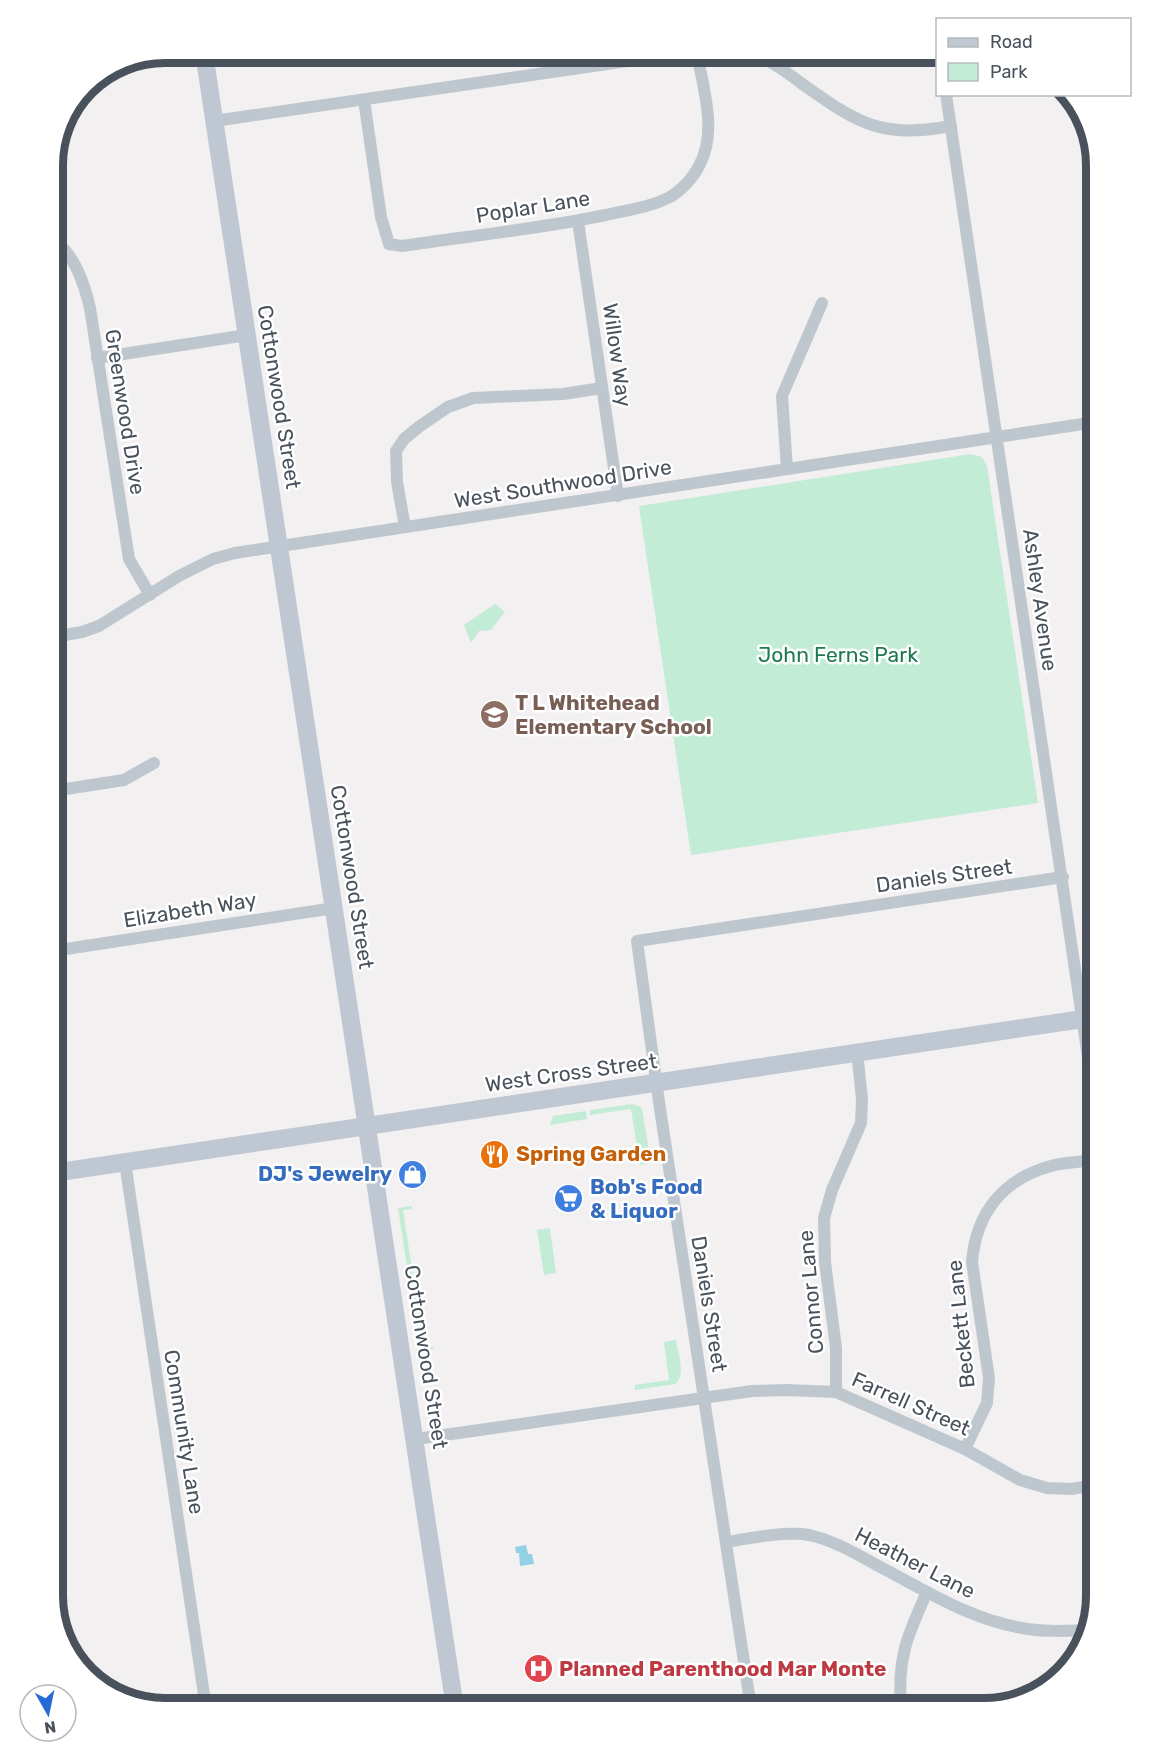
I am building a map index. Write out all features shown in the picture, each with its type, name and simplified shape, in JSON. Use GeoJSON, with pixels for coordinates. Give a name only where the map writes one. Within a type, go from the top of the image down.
{"type":"FeatureCollection","features":[{"type":"Feature","properties":{"kind":"street","name":"Cottonwood Street"},"geometry":{"type":"LineString","coordinates":[[206,63],[454,1698]]}},
{"type":"Feature","properties":{"kind":"street"},"geometry":{"type":"LineString","coordinates":[[573,63],[574,69]]}},
{"type":"Feature","properties":{"kind":"street"},"geometry":{"type":"LineString","coordinates":[[214,121],[615,63]]}},
{"type":"Feature","properties":{"kind":"street","name":"Poplar Lane"},"geometry":{"type":"LineString","coordinates":[[364,100],[381,217],[389,244],[402,246],[578,221],[650,206],[670,197],[685,184],[700,165],[705,147],[709,125],[699,63]]}},
{"type":"Feature","properties":{"kind":"street"},"geometry":{"type":"LineString","coordinates":[[771,63],[840,111],[871,126],[890,130],[951,126]]}},
{"type":"Feature","properties":{"kind":"street","name":"Ashley Avenue"},"geometry":{"type":"LineString","coordinates":[[946,96],[1044,760],[1086,997]]}},
{"type":"Feature","properties":{"kind":"street","name":"Willow Way"},"geometry":{"type":"LineString","coordinates":[[578,221],[618,496]]}},
{"type":"Feature","properties":{"kind":"street","name":"Greenwood Drive"},"geometry":{"type":"LineString","coordinates":[[63,251],[75,266],[84,285],[90,308],[129,559],[150,595]]}},
{"type":"Feature","properties":{"kind":"street"},"geometry":{"type":"LineString","coordinates":[[787,468],[782,396],[822,303]]}},
{"type":"Feature","properties":{"kind":"street"},"geometry":{"type":"LineString","coordinates":[[97,358],[247,335]]}},
{"type":"Feature","properties":{"kind":"street"},"geometry":{"type":"LineString","coordinates":[[405,527],[397,482],[396,452],[404,438],[420,426],[448,407],[473,398],[562,394],[602,388]]}},
{"type":"Feature","properties":{"kind":"street","name":"West Southwood Drive"},"geometry":{"type":"LineString","coordinates":[[63,635],[99,626],[179,576],[213,559],[279,546],[1086,423]]}},
{"type":"Feature","properties":{"kind":"street"},"geometry":{"type":"LineString","coordinates":[[63,789],[124,780],[154,763]]}},
{"type":"Feature","properties":{"kind":"street","name":"Daniels Street"},"geometry":{"type":"LineString","coordinates":[[750,1698],[637,941],[1063,877]]}},
{"type":"Feature","properties":{"kind":"street","name":"Elizabeth Way"},"geometry":{"type":"LineString","coordinates":[[63,949],[333,908]]}},
{"type":"Feature","properties":{"kind":"street","name":"West Cross Street"},"geometry":{"type":"LineString","coordinates":[[63,1171],[1086,1019]]}},
{"type":"Feature","properties":{"kind":"street","name":"Connor Lane"},"geometry":{"type":"LineString","coordinates":[[836,1392],[836,1348],[825,1262],[824,1218],[832,1190],[861,1123],[862,1099],[857,1052]]}},
{"type":"Feature","properties":{"kind":"street","name":"Beckett Lane"},"geometry":{"type":"LineString","coordinates":[[965,1449],[987,1403],[990,1378],[972,1262],[973,1245],[978,1228],[989,1205],[1009,1185],[1026,1174],[1052,1166],[1086,1161]]}},
{"type":"Feature","properties":{"kind":"street","name":"Community Lane"},"geometry":{"type":"LineString","coordinates":[[125,1162],[205,1698]]}},
{"type":"Feature","properties":{"kind":"street","name":"Farrell Street"},"geometry":{"type":"LineString","coordinates":[[416,1439],[752,1391],[836,1392],[965,1449],[1020,1480],[1047,1488],[1071,1489],[1086,1487]]}},
{"type":"Feature","properties":{"kind":"street","name":"Heather Lane"},"geometry":{"type":"LineString","coordinates":[[727,1542],[768,1536],[807,1535],[844,1548],[927,1592],[986,1619],[1023,1628],[1054,1631],[1080,1630]]}},
{"type":"Feature","properties":{"kind":"street"},"geometry":{"type":"LineString","coordinates":[[900,1698],[899,1681],[909,1631],[927,1592]]}},
{"type":"Feature","properties":{"kind":"green space","name":"John Ferns Park"},"geometry":{"type":"Polygon","coordinates":[[[971,454],[982,457],[987,466],[1038,803],[691,855],[639,506],[971,454]]]}},
{"type":"Feature","properties":{"kind":"green space"},"geometry":{"type":"Polygon","coordinates":[[[495,604],[505,612],[491,630],[479,631],[471,643],[464,625],[495,604]]]}},
{"type":"Feature","properties":{"kind":"green space"},"geometry":{"type":"Polygon","coordinates":[[[632,1104],[642,1109],[651,1163],[640,1165],[631,1109],[590,1115],[590,1110],[632,1104]]]}},
{"type":"Feature","properties":{"kind":"green space"},"geometry":{"type":"Polygon","coordinates":[[[586,1111],[587,1119],[550,1125],[553,1116],[586,1111]]]}},
{"type":"Feature","properties":{"kind":"green space"},"geometry":{"type":"Polygon","coordinates":[[[412,1206],[412,1209],[403,1210],[424,1348],[433,1347],[434,1349],[420,1351],[398,1208],[412,1206]]]}},
{"type":"Feature","properties":{"kind":"green space"},"geometry":{"type":"Polygon","coordinates":[[[550,1228],[556,1273],[544,1275],[537,1230],[550,1228]]]}},
{"type":"Feature","properties":{"kind":"green space"},"geometry":{"type":"Polygon","coordinates":[[[676,1340],[681,1369],[676,1384],[635,1390],[635,1385],[669,1380],[664,1342],[676,1340]]]}},
{"type":"Feature","properties":{"kind":"water"},"geometry":{"type":"Polygon","coordinates":[[[526,1545],[528,1554],[532,1554],[534,1564],[520,1566],[519,1553],[516,1553],[515,1547],[526,1545]]]}},
{"type":"Feature","properties":{"kind":"place","name":"T L Whitehead Elementary School"},"geometry":{"type":"Point","coordinates":[494,715]}},
{"type":"Feature","properties":{"kind":"place","name":"Spring Garden"},"geometry":{"type":"Point","coordinates":[495,1154]}},
{"type":"Feature","properties":{"kind":"place","name":"DJ's Jewelry"},"geometry":{"type":"Point","coordinates":[413,1174]}},
{"type":"Feature","properties":{"kind":"place","name":"Bob's Food & Liquor"},"geometry":{"type":"Point","coordinates":[569,1199]}},
{"type":"Feature","properties":{"kind":"place","name":"Planned Parenthood Mar Monte"},"geometry":{"type":"Point","coordinates":[538,1669]}}]}
